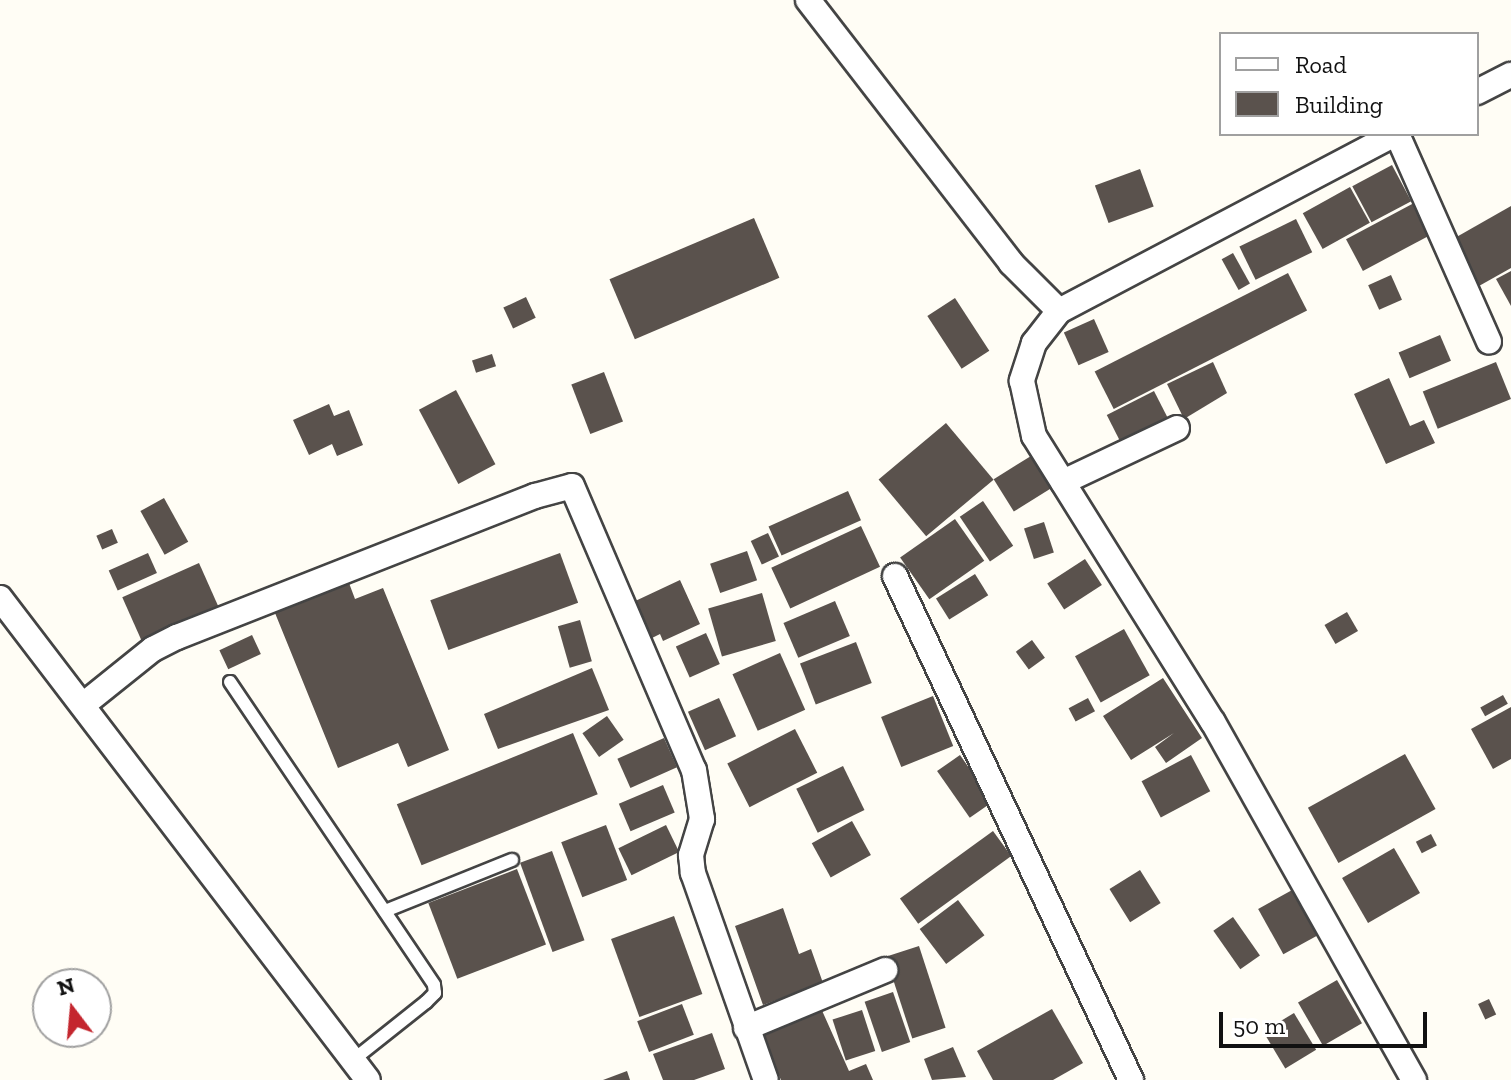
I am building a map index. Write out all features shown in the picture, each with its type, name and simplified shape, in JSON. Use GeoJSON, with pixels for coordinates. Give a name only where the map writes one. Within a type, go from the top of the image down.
{"type":"FeatureCollection","features":[{"type":"Feature","properties":{"kind":"street"},"geometry":{"type":"LineString","coordinates":[[808,0],[1011,263],[1059,311]]}},
{"type":"Feature","properties":{"kind":"street"},"geometry":{"type":"LineString","coordinates":[[1479,91],[1511,75]]}},
{"type":"Feature","properties":{"kind":"street"},"geometry":{"type":"LineString","coordinates":[[1392,136],[1096,287],[1059,311],[1034,343],[1022,381],[1029,424],[1213,722],[1414,1080]]}},
{"type":"Feature","properties":{"kind":"street"},"geometry":{"type":"LineString","coordinates":[[1397,136],[1489,342]]}},
{"type":"Feature","properties":{"kind":"street"},"geometry":{"type":"LineString","coordinates":[[1063,482],[1177,428]]}},
{"type":"Feature","properties":{"kind":"street"},"geometry":{"type":"LineString","coordinates":[[83,705],[153,649],[535,496],[572,486],[694,770],[702,819],[691,855],[693,873],[766,1080]]}},
{"type":"Feature","properties":{"kind":"street"},"geometry":{"type":"LineString","coordinates":[[895,576],[1131,1080]]}},
{"type":"Feature","properties":{"kind":"street"},"geometry":{"type":"LineString","coordinates":[[0,598],[359,1055],[368,1080]]}},
{"type":"Feature","properties":{"kind":"street"},"geometry":{"type":"LineString","coordinates":[[746,1028],[885,970]]}},
{"type":"Feature","properties":{"kind":"lane"},"geometry":{"type":"LineString","coordinates":[[230,682],[434,985],[435,993],[426,1002],[359,1055]]}},
{"type":"Feature","properties":{"kind":"lane"},"geometry":{"type":"LineString","coordinates":[[385,911],[512,860]]}},
{"type":"Feature","properties":{"kind":"building"},"geometry":{"type":"Polygon","coordinates":[[[1392,165],[1411,201],[1372,222],[1352,186],[1392,165]]]}},
{"type":"Feature","properties":{"kind":"building"},"geometry":{"type":"Polygon","coordinates":[[[1140,169],[1154,207],[1109,223],[1095,185],[1140,169]]]}},
{"type":"Feature","properties":{"kind":"building"},"geometry":{"type":"Polygon","coordinates":[[[1350,187],[1370,223],[1323,249],[1303,213],[1350,187]]]}},
{"type":"Feature","properties":{"kind":"building"},"geometry":{"type":"Polygon","coordinates":[[[1414,203],[1431,235],[1363,271],[1346,239],[1414,203]]]}},
{"type":"Feature","properties":{"kind":"building"},"geometry":{"type":"Polygon","coordinates":[[[1511,206],[1511,268],[1479,286],[1453,239],[1511,206]]]}},
{"type":"Feature","properties":{"kind":"building"},"geometry":{"type":"Polygon","coordinates":[[[754,218],[779,278],[635,339],[609,279],[754,218]]]}},
{"type":"Feature","properties":{"kind":"building"},"geometry":{"type":"Polygon","coordinates":[[[1296,219],[1312,252],[1256,280],[1239,247],[1296,219]]]}},
{"type":"Feature","properties":{"kind":"building"},"geometry":{"type":"Polygon","coordinates":[[[1233,253],[1250,284],[1239,290],[1222,259],[1233,253]]]}},
{"type":"Feature","properties":{"kind":"building"},"geometry":{"type":"Polygon","coordinates":[[[1511,271],[1511,306],[1496,279],[1511,271]]]}},
{"type":"Feature","properties":{"kind":"building"},"geometry":{"type":"Polygon","coordinates":[[[1288,273],[1307,310],[1114,409],[1095,372],[1288,273]]]}},
{"type":"Feature","properties":{"kind":"building"},"geometry":{"type":"Polygon","coordinates":[[[1391,275],[1402,300],[1379,310],[1368,285],[1391,275]]]}},
{"type":"Feature","properties":{"kind":"building"},"geometry":{"type":"Polygon","coordinates":[[[526,297],[536,318],[513,328],[503,308],[526,297]]]}},
{"type":"Feature","properties":{"kind":"building"},"geometry":{"type":"Polygon","coordinates":[[[955,298],[989,351],[962,369],[927,316],[955,298]]]}},
{"type":"Feature","properties":{"kind":"building"},"geometry":{"type":"Polygon","coordinates":[[[1094,319],[1109,352],[1078,365],[1064,332],[1094,319]]]}},
{"type":"Feature","properties":{"kind":"building"},"geometry":{"type":"Polygon","coordinates":[[[1440,335],[1451,361],[1410,378],[1399,353],[1440,335]]]}},
{"type":"Feature","properties":{"kind":"building"},"geometry":{"type":"Polygon","coordinates":[[[492,354],[496,366],[476,373],[472,360],[492,354]]]}},
{"type":"Feature","properties":{"kind":"building"},"geometry":{"type":"Polygon","coordinates":[[[1213,362],[1227,393],[1184,419],[1167,384],[1213,362]]]}},
{"type":"Feature","properties":{"kind":"building"},"geometry":{"type":"Polygon","coordinates":[[[1496,362],[1511,399],[1438,429],[1423,392],[1496,362]]]}},
{"type":"Feature","properties":{"kind":"building"},"geometry":{"type":"Polygon","coordinates":[[[604,372],[623,421],[590,434],[571,385],[604,372]]]}},
{"type":"Feature","properties":{"kind":"building"},"geometry":{"type":"Polygon","coordinates":[[[1389,378],[1410,426],[1424,420],[1435,443],[1386,464],[1354,394],[1389,378]]]}},
{"type":"Feature","properties":{"kind":"building"},"geometry":{"type":"Polygon","coordinates":[[[456,390],[495,464],[458,484],[419,410],[456,390]]]}},
{"type":"Feature","properties":{"kind":"building"},"geometry":{"type":"Polygon","coordinates":[[[1154,391],[1170,423],[1123,447],[1107,415],[1154,391]]]}},
{"type":"Feature","properties":{"kind":"building"},"geometry":{"type":"Polygon","coordinates":[[[329,404],[334,416],[349,410],[363,445],[337,456],[332,444],[309,455],[293,420],[329,404]]]}},
{"type":"Feature","properties":{"kind":"building"},"geometry":{"type":"Polygon","coordinates":[[[946,423],[994,480],[926,536],[879,480],[946,423]]]}},
{"type":"Feature","properties":{"kind":"building"},"geometry":{"type":"Polygon","coordinates":[[[1031,456],[1051,488],[1014,512],[994,479],[1031,456]]]}},
{"type":"Feature","properties":{"kind":"building"},"geometry":{"type":"Polygon","coordinates":[[[848,491],[861,520],[782,556],[769,526],[848,491]]]}},
{"type":"Feature","properties":{"kind":"building"},"geometry":{"type":"Polygon","coordinates":[[[164,498],[188,542],[165,555],[140,511],[164,498]]]}},
{"type":"Feature","properties":{"kind":"building"},"geometry":{"type":"Polygon","coordinates":[[[983,501],[1013,546],[990,561],[960,517],[983,501]]]}},
{"type":"Feature","properties":{"kind":"building"},"geometry":{"type":"Polygon","coordinates":[[[955,519],[984,561],[929,599],[900,557],[955,519]]]}},
{"type":"Feature","properties":{"kind":"building"},"geometry":{"type":"Polygon","coordinates":[[[1044,522],[1054,552],[1034,559],[1024,528],[1044,522]]]}},
{"type":"Feature","properties":{"kind":"building"},"geometry":{"type":"Polygon","coordinates":[[[861,526],[880,567],[790,609],[771,568],[861,526]]]}},
{"type":"Feature","properties":{"kind":"building"},"geometry":{"type":"Polygon","coordinates":[[[112,529],[118,543],[102,549],[96,536],[112,529]]]}},
{"type":"Feature","properties":{"kind":"building"},"geometry":{"type":"Polygon","coordinates":[[[768,533],[779,557],[762,565],[751,541],[768,533]]]}},
{"type":"Feature","properties":{"kind":"building"},"geometry":{"type":"Polygon","coordinates":[[[747,551],[757,580],[720,593],[710,564],[747,551]]]}},
{"type":"Feature","properties":{"kind":"building"},"geometry":{"type":"Polygon","coordinates":[[[148,553],[157,573],[118,591],[109,570],[148,553]]]}},
{"type":"Feature","properties":{"kind":"building"},"geometry":{"type":"Polygon","coordinates":[[[560,553],[578,603],[448,650],[430,600],[560,553]]]}},
{"type":"Feature","properties":{"kind":"building"},"geometry":{"type":"Polygon","coordinates":[[[1085,559],[1102,585],[1064,610],[1047,584],[1085,559]]]}},
{"type":"Feature","properties":{"kind":"building"},"geometry":{"type":"Polygon","coordinates":[[[199,563],[223,616],[146,650],[122,597],[199,563]]]}},
{"type":"Feature","properties":{"kind":"building"},"geometry":{"type":"Polygon","coordinates":[[[975,574],[988,595],[949,620],[936,598],[975,574]]]}},
{"type":"Feature","properties":{"kind":"building"},"geometry":{"type":"Polygon","coordinates":[[[680,580],[700,624],[663,641],[660,634],[648,640],[631,603],[680,580]]]}},
{"type":"Feature","properties":{"kind":"building"},"geometry":{"type":"Polygon","coordinates":[[[349,583],[355,599],[383,588],[449,750],[408,767],[398,743],[338,768],[275,613],[349,583]]]}},
{"type":"Feature","properties":{"kind":"building"},"geometry":{"type":"Polygon","coordinates":[[[762,593],[776,641],[722,656],[708,608],[762,593]]]}},
{"type":"Feature","properties":{"kind":"building"},"geometry":{"type":"Polygon","coordinates":[[[835,601],[850,636],[798,658],[783,623],[835,601]]]}},
{"type":"Feature","properties":{"kind":"building"},"geometry":{"type":"Polygon","coordinates":[[[1347,612],[1358,631],[1335,644],[1324,625],[1347,612]]]}},
{"type":"Feature","properties":{"kind":"building"},"geometry":{"type":"Polygon","coordinates":[[[580,620],[592,661],[570,668],[558,626],[580,620]]]}},
{"type":"Feature","properties":{"kind":"building"},"geometry":{"type":"Polygon","coordinates":[[[1124,629],[1150,675],[1101,703],[1075,656],[1124,629]]]}},
{"type":"Feature","properties":{"kind":"building"},"geometry":{"type":"Polygon","coordinates":[[[706,633],[720,664],[690,677],[676,646],[706,633]]]}},
{"type":"Feature","properties":{"kind":"building"},"geometry":{"type":"Polygon","coordinates":[[[252,635],[261,654],[228,669],[219,650],[252,635]]]}},
{"type":"Feature","properties":{"kind":"building"},"geometry":{"type":"Polygon","coordinates":[[[1032,640],[1045,658],[1029,670],[1016,652],[1032,640]]]}},
{"type":"Feature","properties":{"kind":"building"},"geometry":{"type":"Polygon","coordinates":[[[856,642],[872,683],[816,705],[800,664],[856,642]]]}},
{"type":"Feature","properties":{"kind":"building"},"geometry":{"type":"Polygon","coordinates":[[[780,653],[805,710],[758,731],[732,674],[780,653]]]}},
{"type":"Feature","properties":{"kind":"building"},"geometry":{"type":"Polygon","coordinates":[[[592,668],[609,710],[498,749],[484,714],[592,668]]]}},
{"type":"Feature","properties":{"kind":"building"},"geometry":{"type":"Polygon","coordinates":[[[1163,678],[1202,738],[1166,763],[1155,747],[1174,733],[1131,760],[1103,716],[1163,678]]]}},
{"type":"Feature","properties":{"kind":"building"},"geometry":{"type":"Polygon","coordinates":[[[1503,695],[1508,704],[1485,716],[1480,708],[1503,695]]]}},
{"type":"Feature","properties":{"kind":"building"},"geometry":{"type":"Polygon","coordinates":[[[933,696],[953,746],[901,767],[881,717],[933,696]]]}},
{"type":"Feature","properties":{"kind":"building"},"geometry":{"type":"Polygon","coordinates":[[[719,698],[736,736],[705,750],[688,712],[719,698]]]}},
{"type":"Feature","properties":{"kind":"building"},"geometry":{"type":"Polygon","coordinates":[[[1088,698],[1095,711],[1076,722],[1069,708],[1088,698]]]}},
{"type":"Feature","properties":{"kind":"building"},"geometry":{"type":"Polygon","coordinates":[[[1511,707],[1511,759],[1493,769],[1471,729],[1511,707]]]}},
{"type":"Feature","properties":{"kind":"building"},"geometry":{"type":"Polygon","coordinates":[[[607,716],[624,740],[599,757],[582,733],[607,716]]]}},
{"type":"Feature","properties":{"kind":"building"},"geometry":{"type":"Polygon","coordinates":[[[795,729],[817,773],[750,807],[727,764],[795,729]]]}},
{"type":"Feature","properties":{"kind":"building"},"geometry":{"type":"Polygon","coordinates":[[[573,733],[598,794],[422,865],[397,804],[573,733]]]}},
{"type":"Feature","properties":{"kind":"building"},"geometry":{"type":"Polygon","coordinates":[[[664,738],[677,767],[630,788],[617,759],[664,738]]]}},
{"type":"Feature","properties":{"kind":"building"},"geometry":{"type":"Polygon","coordinates":[[[1405,754],[1436,809],[1338,863],[1308,808],[1405,754]]]}},
{"type":"Feature","properties":{"kind":"building"},"geometry":{"type":"Polygon","coordinates":[[[960,755],[993,802],[970,818],[937,771],[960,755]]]}},
{"type":"Feature","properties":{"kind":"building"},"geometry":{"type":"Polygon","coordinates":[[[1191,755],[1210,791],[1161,817],[1142,781],[1191,755]]]}},
{"type":"Feature","properties":{"kind":"building"},"geometry":{"type":"Polygon","coordinates":[[[843,766],[864,810],[818,833],[796,789],[843,766]]]}},
{"type":"Feature","properties":{"kind":"building"},"geometry":{"type":"Polygon","coordinates":[[[663,785],[675,813],[631,831],[619,804],[663,785]]]}},
{"type":"Feature","properties":{"kind":"building"},"geometry":{"type":"Polygon","coordinates":[[[852,821],[871,855],[831,877],[812,843],[852,821]]]}},
{"type":"Feature","properties":{"kind":"building"},"geometry":{"type":"Polygon","coordinates":[[[606,825],[627,880],[582,897],[561,842],[606,825]]]}},
{"type":"Feature","properties":{"kind":"building"},"geometry":{"type":"Polygon","coordinates":[[[666,825],[679,852],[632,875],[618,848],[666,825]]]}},
{"type":"Feature","properties":{"kind":"building"},"geometry":{"type":"Polygon","coordinates":[[[993,831],[1011,856],[918,924],[900,899],[993,831]]]}},
{"type":"Feature","properties":{"kind":"building"},"geometry":{"type":"Polygon","coordinates":[[[1431,834],[1437,846],[1422,853],[1416,842],[1431,834]]]}},
{"type":"Feature","properties":{"kind":"building"},"geometry":{"type":"Polygon","coordinates":[[[1394,848],[1420,893],[1368,923],[1342,878],[1394,848]]]}},
{"type":"Feature","properties":{"kind":"building"},"geometry":{"type":"Polygon","coordinates":[[[552,851],[584,940],[553,952],[520,863],[552,851]]]}},
{"type":"Feature","properties":{"kind":"building"},"geometry":{"type":"Polygon","coordinates":[[[517,869],[546,945],[457,979],[428,903],[517,869]]]}},
{"type":"Feature","properties":{"kind":"building"},"geometry":{"type":"Polygon","coordinates":[[[1140,870],[1161,903],[1130,922],[1109,889],[1140,870]]]}},
{"type":"Feature","properties":{"kind":"building"},"geometry":{"type":"Polygon","coordinates":[[[1294,889],[1319,934],[1283,954],[1258,909],[1294,889]]]}},
{"type":"Feature","properties":{"kind":"building"},"geometry":{"type":"Polygon","coordinates":[[[958,900],[984,935],[946,964],[920,929],[958,900]]]}},
{"type":"Feature","properties":{"kind":"building"},"geometry":{"type":"Polygon","coordinates":[[[783,908],[799,954],[811,949],[823,983],[763,1005],[735,926],[783,908]]]}},
{"type":"Feature","properties":{"kind":"building"},"geometry":{"type":"Polygon","coordinates":[[[674,916],[702,994],[639,1017],[611,939],[674,916]]]}},
{"type":"Feature","properties":{"kind":"building"},"geometry":{"type":"Polygon","coordinates":[[[1233,917],[1260,956],[1240,969],[1213,931],[1233,917]]]}},
{"type":"Feature","properties":{"kind":"building"},"geometry":{"type":"Polygon","coordinates":[[[919,946],[946,1028],[912,1039],[886,957],[919,946]]]}},
{"type":"Feature","properties":{"kind":"building"},"geometry":{"type":"Polygon","coordinates":[[[1337,980],[1362,1023],[1323,1046],[1298,1002],[1337,980]]]}},
{"type":"Feature","properties":{"kind":"building"},"geometry":{"type":"Polygon","coordinates":[[[893,992],[910,1042],[882,1052],[865,1002],[893,992]]]}},
{"type":"Feature","properties":{"kind":"building"},"geometry":{"type":"Polygon","coordinates":[[[1489,999],[1496,1014],[1485,1019],[1478,1004],[1489,999]]]}},
{"type":"Feature","properties":{"kind":"building"},"geometry":{"type":"Polygon","coordinates":[[[682,1004],[694,1035],[649,1052],[637,1021],[682,1004]]]}},
{"type":"Feature","properties":{"kind":"building"},"geometry":{"type":"Polygon","coordinates":[[[820,1006],[849,1071],[866,1064],[873,1080],[781,1080],[760,1032],[820,1006]]]}},
{"type":"Feature","properties":{"kind":"building"},"geometry":{"type":"Polygon","coordinates":[[[1052,1009],[1083,1063],[1053,1080],[993,1080],[977,1051],[1052,1009]]]}},
{"type":"Feature","properties":{"kind":"building"},"geometry":{"type":"Polygon","coordinates":[[[862,1010],[875,1051],[846,1060],[833,1020],[862,1010]]]}},
{"type":"Feature","properties":{"kind":"building"},"geometry":{"type":"Polygon","coordinates":[[[1294,1013],[1316,1050],[1285,1068],[1263,1032],[1294,1013]]]}},
{"type":"Feature","properties":{"kind":"building"},"geometry":{"type":"Polygon","coordinates":[[[712,1033],[725,1069],[694,1080],[663,1080],[653,1054],[712,1033]]]}},
{"type":"Feature","properties":{"kind":"building"},"geometry":{"type":"Polygon","coordinates":[[[953,1047],[966,1077],[932,1080],[924,1059],[953,1047]]]}},
{"type":"Feature","properties":{"kind":"building"},"geometry":{"type":"Polygon","coordinates":[[[627,1071],[630,1080],[603,1080],[627,1071]]]}}]}
